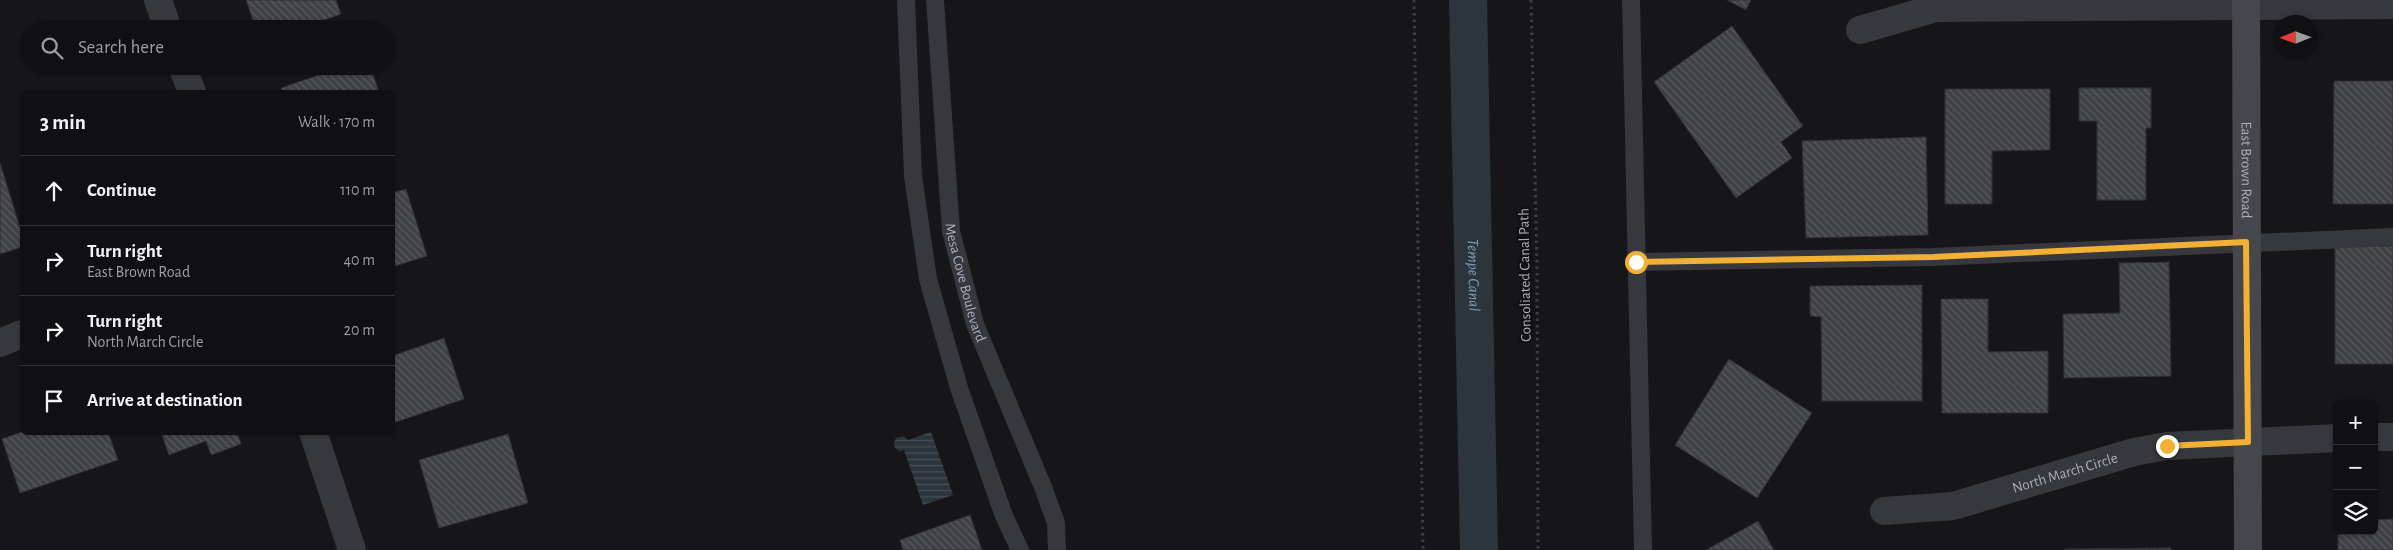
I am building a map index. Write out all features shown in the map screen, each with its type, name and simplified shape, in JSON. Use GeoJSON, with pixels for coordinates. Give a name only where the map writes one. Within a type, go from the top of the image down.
{"type":"FeatureCollection","features":[{"type":"Feature","properties":{"kind":"main road","name":"East Brown Road"},"geometry":{"type":"LineString","coordinates":[[2246,4],[2248,550]]}},
{"type":"Feature","properties":{"kind":"street"},"geometry":{"type":"LineString","coordinates":[[158,0],[165,20]]}},
{"type":"Feature","properties":{"kind":"street"},"geometry":{"type":"LineString","coordinates":[[1860,30],[1936,8],[2246,4],[2393,5]]}},
{"type":"Feature","properties":{"kind":"street"},"geometry":{"type":"LineString","coordinates":[[185,75],[191,90]]}},
{"type":"Feature","properties":{"kind":"street"},"geometry":{"type":"LineString","coordinates":[[0,343],[20,335]]}},
{"type":"Feature","properties":{"kind":"street"},"geometry":{"type":"LineString","coordinates":[[314,435],[352,550]]}},
{"type":"Feature","properties":{"kind":"street"},"geometry":{"type":"LineString","coordinates":[[2378,437],[2393,437]]}},
{"type":"Feature","properties":{"kind":"street","name":"North March Circle"},"geometry":{"type":"LineString","coordinates":[[1884,511],[1953,506],[2134,452],[2167,446],[2333,438]]}},
{"type":"Feature","properties":{"kind":"lane"},"geometry":{"type":"LineString","coordinates":[[906,0],[913,176],[928,279],[959,388],[1004,516],[1020,550]]}},
{"type":"Feature","properties":{"kind":"lane","name":"Mesa Cove Boulevard"},"geometry":{"type":"LineString","coordinates":[[935,0],[951,231],[976,324],[1056,523],[1057,550]]}},
{"type":"Feature","properties":{"kind":"lane"},"geometry":{"type":"LineString","coordinates":[[1631,0],[1643,550]]}},
{"type":"Feature","properties":{"kind":"lane"},"geometry":{"type":"LineString","coordinates":[[1636,262],[1933,257],[2393,237]]}},
{"type":"Feature","properties":{"kind":"path"},"geometry":{"type":"LineString","coordinates":[[1414,0],[1423,550]]}},
{"type":"Feature","properties":{"kind":"path","name":"Consoliated Canal Path"},"geometry":{"type":"LineString","coordinates":[[1531,0],[1537,266],[1538,550]]}},
{"type":"Feature","properties":{"kind":"shaded area"},"geometry":{"type":"Polygon","coordinates":[[[931,432],[953,495],[923,505],[904,450],[900,451],[895,448],[894,443],[896,438],[904,436],[908,440],[931,432]]]}},
{"type":"Feature","properties":{"kind":"building"},"geometry":{"type":"Polygon","coordinates":[[[246,0],[336,0],[341,14],[325,20],[253,20],[246,0]]]}},
{"type":"Feature","properties":{"kind":"building"},"geometry":{"type":"Polygon","coordinates":[[[1727,0],[1751,0],[1746,10],[1727,0]]]}},
{"type":"Feature","properties":{"kind":"building"},"geometry":{"type":"Polygon","coordinates":[[[1732,26],[1803,126],[1781,142],[1792,158],[1736,198],[1654,82],[1732,26]]]}},
{"type":"Feature","properties":{"kind":"building"},"geometry":{"type":"Polygon","coordinates":[[[319,75],[373,75],[378,90],[282,90],[281,88],[319,75]]]}},
{"type":"Feature","properties":{"kind":"building"},"geometry":{"type":"Polygon","coordinates":[[[2334,81],[2393,81],[2393,204],[2333,204],[2334,81]]]}},
{"type":"Feature","properties":{"kind":"building"},"geometry":{"type":"Polygon","coordinates":[[[2079,88],[2151,88],[2151,128],[2146,128],[2146,200],[2097,200],[2097,121],[2079,121],[2079,88]]]}},
{"type":"Feature","properties":{"kind":"building"},"geometry":{"type":"Polygon","coordinates":[[[1945,89],[2050,89],[2050,150],[1992,151],[1992,204],[1945,204],[1945,89]]]}},
{"type":"Feature","properties":{"kind":"building"},"geometry":{"type":"Polygon","coordinates":[[[1926,137],[1928,235],[1806,238],[1802,141],[1926,137]]]}},
{"type":"Feature","properties":{"kind":"building"},"geometry":{"type":"Polygon","coordinates":[[[0,163],[20,228],[20,248],[0,254],[0,163]]]}},
{"type":"Feature","properties":{"kind":"building"},"geometry":{"type":"Polygon","coordinates":[[[406,189],[427,256],[395,266],[395,192],[406,189]]]}},
{"type":"Feature","properties":{"kind":"building"},"geometry":{"type":"Polygon","coordinates":[[[2335,246],[2393,246],[2393,364],[2335,364],[2335,246]]]}},
{"type":"Feature","properties":{"kind":"building"},"geometry":{"type":"Polygon","coordinates":[[[2169,262],[2171,376],[2064,378],[2063,314],[2120,313],[2119,263],[2169,262]]]}},
{"type":"Feature","properties":{"kind":"building"},"geometry":{"type":"Polygon","coordinates":[[[1922,285],[1922,401],[1822,401],[1821,317],[1810,316],[1810,286],[1922,285]]]}},
{"type":"Feature","properties":{"kind":"building"},"geometry":{"type":"Polygon","coordinates":[[[1941,299],[1988,299],[1988,352],[2048,351],[2048,413],[1942,413],[1941,299]]]}},
{"type":"Feature","properties":{"kind":"building"},"geometry":{"type":"Polygon","coordinates":[[[444,338],[464,399],[395,422],[395,355],[444,338]]]}},
{"type":"Feature","properties":{"kind":"building"},"geometry":{"type":"Polygon","coordinates":[[[1729,359],[1812,413],[1757,498],[1675,445],[1729,359]]]}},
{"type":"Feature","properties":{"kind":"building"},"geometry":{"type":"Polygon","coordinates":[[[20,433],[20,435],[109,435],[118,460],[20,493],[2,439],[20,433]]]}},
{"type":"Feature","properties":{"kind":"building"},"geometry":{"type":"Polygon","coordinates":[[[508,434],[528,503],[439,528],[419,460],[508,434]]]}},
{"type":"Feature","properties":{"kind":"building"},"geometry":{"type":"Polygon","coordinates":[[[162,435],[238,435],[241,444],[211,455],[206,441],[169,455],[162,435]]]}},
{"type":"Feature","properties":{"kind":"building"},"geometry":{"type":"Polygon","coordinates":[[[970,515],[982,550],[903,550],[900,540],[970,515]]]}},
{"type":"Feature","properties":{"kind":"building"},"geometry":{"type":"Polygon","coordinates":[[[2393,519],[2393,550],[2338,550],[2338,535],[2378,535],[2378,520],[2393,519]]]}},
{"type":"Feature","properties":{"kind":"building"},"geometry":{"type":"Polygon","coordinates":[[[1758,521],[1774,550],[1706,550],[1758,521]]]}},
{"type":"Feature","properties":{"kind":"building"},"geometry":{"type":"Polygon","coordinates":[[[2171,548],[2171,550],[2065,550],[2065,549],[2171,548]]]}},
{"type":"Feature","properties":{"kind":"waterway","name":"Tempe Canal"},"geometry":{"type":"LineString","coordinates":[[1468,0],[1479,550]]}},
{"type":"Feature","properties":{"kind":"route"},"geometry":{"type":"LineString","coordinates":[[1636,262],[1933,257],[2246,242],[2248,442],[2167,446]]}}]}
